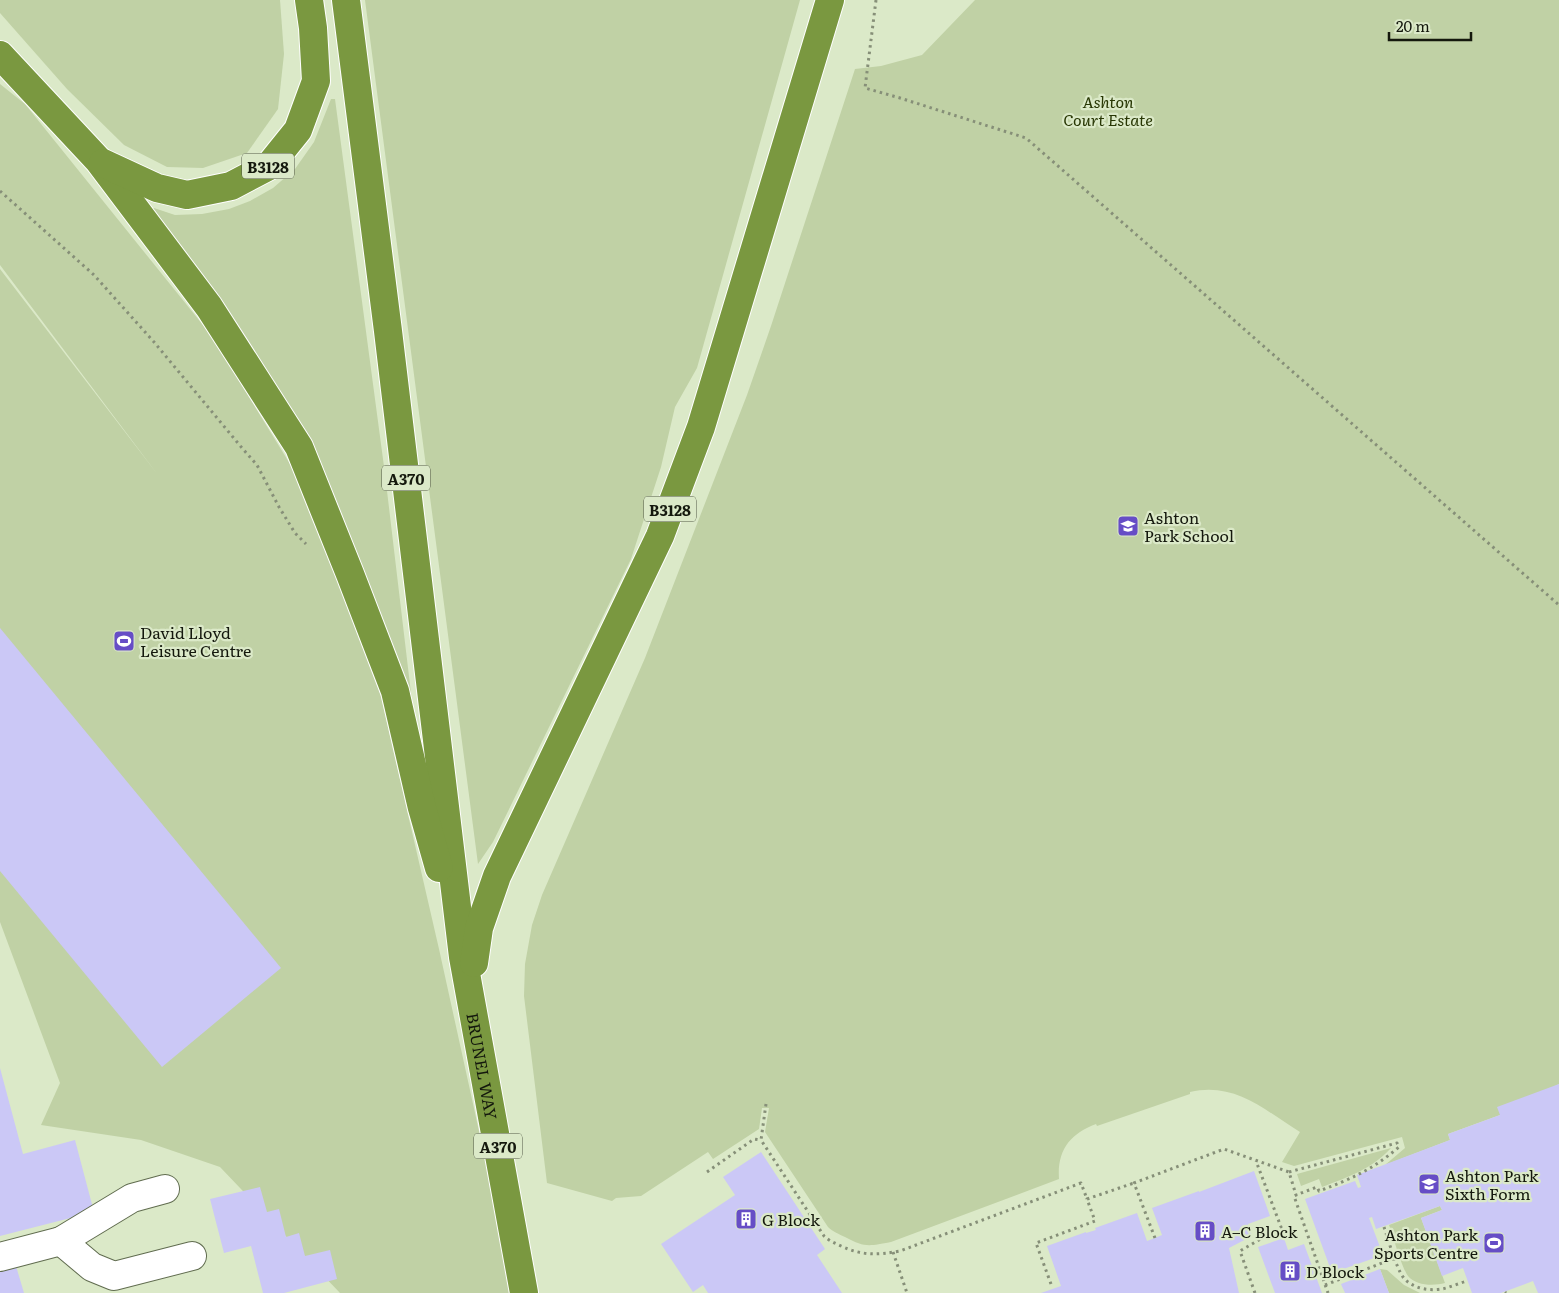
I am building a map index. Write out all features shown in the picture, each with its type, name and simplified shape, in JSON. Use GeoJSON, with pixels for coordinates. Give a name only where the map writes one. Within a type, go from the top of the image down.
{"type":"FeatureCollection","features":[{"type":"Feature","properties":{"kind":"highway","name":"B3128"},"geometry":{"type":"LineString","coordinates":[[99,161],[157,188],[188,195],[232,186],[269,166],[298,130],[316,81],[309,0]]}},
{"type":"Feature","properties":{"kind":"highway","name":"A370"},"geometry":{"type":"LineString","coordinates":[[346,0],[463,956]]}},
{"type":"Feature","properties":{"kind":"highway","name":"B3128"},"geometry":{"type":"LineString","coordinates":[[472,1000],[479,928],[497,876],[660,536],[701,427],[830,0]]}},
{"type":"Feature","properties":{"kind":"highway","name":"B3128"},"geometry":{"type":"LineString","coordinates":[[0,55],[99,161],[209,307],[299,447],[395,691],[422,808],[463,956]]}},
{"type":"Feature","properties":{"kind":"highway","name":"BRUNEL WAY"},"geometry":{"type":"LineString","coordinates":[[463,956],[524,1293]]}},
{"type":"Feature","properties":{"kind":"lane"},"geometry":{"type":"LineString","coordinates":[[0,1257],[61,1241],[132,1198],[165,1189]]}},
{"type":"Feature","properties":{"kind":"lane"},"geometry":{"type":"LineString","coordinates":[[61,1241],[92,1267],[114,1276],[192,1256]]}},
{"type":"Feature","properties":{"kind":"path"},"geometry":{"type":"LineString","coordinates":[[876,0],[865,88],[1026,138],[1559,605]]}},
{"type":"Feature","properties":{"kind":"path"},"geometry":{"type":"LineString","coordinates":[[0,192],[94,274],[154,342],[257,465],[295,533],[309,547]]}},
{"type":"Feature","properties":{"kind":"path"},"geometry":{"type":"LineString","coordinates":[[766,1104],[761,1140],[827,1239],[858,1253],[873,1255],[900,1251],[1081,1183],[1095,1221],[1036,1243],[1051,1284]]}},
{"type":"Feature","properties":{"kind":"path"},"geometry":{"type":"LineString","coordinates":[[707,1172],[754,1139],[761,1140]]}},
{"type":"Feature","properties":{"kind":"path"},"geometry":{"type":"LineString","coordinates":[[1087,1199],[1224,1149],[1289,1172],[1397,1142],[1399,1147],[1370,1169],[1354,1178],[1319,1192],[1317,1187],[1296,1195]]}},
{"type":"Feature","properties":{"kind":"path"},"geometry":{"type":"LineString","coordinates":[[1255,1293],[1240,1251],[1281,1227],[1256,1160]]}},
{"type":"Feature","properties":{"kind":"path"},"geometry":{"type":"LineString","coordinates":[[1289,1172],[1296,1195],[1294,1196],[1328,1293]]}},
{"type":"Feature","properties":{"kind":"path"},"geometry":{"type":"LineString","coordinates":[[1134,1183],[1155,1238]]}},
{"type":"Feature","properties":{"kind":"path"},"geometry":{"type":"LineString","coordinates":[[1384,1227],[1401,1274],[1412,1285],[1429,1290],[1449,1287],[1467,1280]]}},
{"type":"Feature","properties":{"kind":"path"},"geometry":{"type":"LineString","coordinates":[[893,1252],[907,1293]]}},
{"type":"Feature","properties":{"kind":"path"},"geometry":{"type":"LineString","coordinates":[[1325,1285],[1395,1258]]}},
{"type":"Feature","properties":{"kind":"path"},"geometry":{"type":"LineString","coordinates":[[1449,1287],[1451,1293]]}},
{"type":"Feature","properties":{"kind":"green space"},"geometry":{"type":"Polygon","coordinates":[[[0,0],[280,0],[284,54],[278,109],[247,153],[203,168],[167,167],[124,145],[67,89],[0,13],[0,0]]]}},
{"type":"Feature","properties":{"kind":"green space"},"geometry":{"type":"Polygon","coordinates":[[[365,0],[800,0],[697,368],[675,407],[661,467],[631,559],[493,842],[478,864],[365,0]]]}},
{"type":"Feature","properties":{"kind":"green space","name":"Ashton Park School"},"geometry":{"type":"Polygon","coordinates":[[[975,0],[1559,0],[1559,1084],[1500,1115],[1448,1134],[1450,1140],[1385,1165],[1405,1148],[1402,1137],[1294,1166],[1282,1162],[1300,1132],[1261,1107],[1235,1094],[1206,1090],[1190,1092],[1190,1094],[1097,1126],[1096,1124],[1079,1133],[1072,1138],[1063,1151],[1060,1160],[1059,1179],[891,1242],[872,1245],[858,1243],[836,1233],[828,1227],[765,1132],[769,1108],[762,1108],[759,1129],[713,1159],[708,1152],[641,1196],[616,1198],[612,1201],[547,1183],[524,996],[525,964],[532,925],[542,895],[645,658],[747,395],[855,69],[881,66],[922,55],[975,0]]]}},
{"type":"Feature","properties":{"kind":"green space"},"geometry":{"type":"Polygon","coordinates":[[[0,84],[25,104],[211,335],[298,477],[380,693],[439,949],[513,1293],[340,1293],[220,1167],[141,1140],[41,1125],[60,1083],[0,922],[0,269],[158,475],[0,265],[0,84]]]}},
{"type":"Feature","properties":{"kind":"green space"},"geometry":{"type":"Polygon","coordinates":[[[331,99],[335,99],[385,474],[418,752],[363,570],[143,210],[154,208],[175,215],[202,214],[229,209],[250,201],[273,188],[295,169],[314,142],[331,99]]]}},
{"type":"Feature","properties":{"kind":"green space"},"geometry":{"type":"Polygon","coordinates":[[[1391,1148],[1376,1162],[1350,1176],[1322,1187],[1319,1179],[1301,1186],[1297,1174],[1391,1148]]]}},
{"type":"Feature","properties":{"kind":"green space"},"geometry":{"type":"Polygon","coordinates":[[[1440,1206],[1442,1210],[1421,1218],[1445,1283],[1431,1285],[1416,1282],[1406,1272],[1389,1225],[1440,1206]]]}},
{"type":"Feature","properties":{"kind":"green space"},"geometry":{"type":"Polygon","coordinates":[[[1380,1269],[1387,1270],[1404,1285],[1420,1293],[1389,1293],[1380,1269]]]}},
{"type":"Feature","properties":{"kind":"building"},"geometry":{"type":"Polygon","coordinates":[[[0,628],[281,968],[162,1067],[0,871],[0,628]]]}},
{"type":"Feature","properties":{"kind":"building"},"geometry":{"type":"Polygon","coordinates":[[[0,1068],[23,1154],[75,1140],[94,1212],[0,1236],[0,1068]]]}},
{"type":"Feature","properties":{"kind":"building"},"geometry":{"type":"Polygon","coordinates":[[[1559,1084],[1559,1293],[1538,1293],[1533,1281],[1501,1293],[1472,1293],[1463,1268],[1442,1276],[1421,1218],[1442,1210],[1440,1206],[1376,1229],[1372,1217],[1369,1218],[1383,1255],[1332,1273],[1305,1199],[1355,1181],[1358,1188],[1361,1187],[1357,1175],[1450,1140],[1448,1134],[1500,1115],[1497,1107],[1559,1084]]]}},
{"type":"Feature","properties":{"kind":"building","name":"G Block"},"geometry":{"type":"Polygon","coordinates":[[[761,1152],[825,1249],[817,1255],[842,1293],[708,1293],[703,1285],[693,1292],[661,1244],[735,1195],[723,1177],[761,1152]]]}},
{"type":"Feature","properties":{"kind":"building","name":"A–C Block"},"geometry":{"type":"Polygon","coordinates":[[[1254,1171],[1270,1216],[1248,1224],[1252,1236],[1229,1248],[1239,1293],[1041,1293],[1061,1286],[1047,1246],[1096,1230],[1095,1228],[1137,1213],[1147,1241],[1162,1235],[1152,1208],[1254,1171]]]}},
{"type":"Feature","properties":{"kind":"building"},"geometry":{"type":"Polygon","coordinates":[[[260,1187],[267,1212],[279,1209],[286,1237],[299,1233],[305,1256],[330,1250],[337,1279],[284,1293],[263,1293],[251,1246],[224,1253],[210,1199],[260,1187]]]}},
{"type":"Feature","properties":{"kind":"building","name":"D Block"},"geometry":{"type":"Polygon","coordinates":[[[1284,1238],[1288,1250],[1304,1244],[1322,1293],[1275,1293],[1258,1247],[1284,1238]]]}},
{"type":"Feature","properties":{"kind":"building"},"geometry":{"type":"Polygon","coordinates":[[[16,1266],[24,1293],[0,1293],[0,1270],[16,1266]]]}},
{"type":"Feature","properties":{"kind":"building","name":"D Block"},"geometry":{"type":"Polygon","coordinates":[[[1380,1269],[1389,1293],[1345,1293],[1341,1284],[1380,1269]]]}},
{"type":"Feature","properties":{"kind":"place","name":"Ashton Park School"},"geometry":{"type":"Point","coordinates":[1128,526]}},
{"type":"Feature","properties":{"kind":"place","name":"David Lloyd Leisure Centre"},"geometry":{"type":"Point","coordinates":[124,641]}},
{"type":"Feature","properties":{"kind":"place","name":"Ashton Park Sixth Form"},"geometry":{"type":"Point","coordinates":[1429,1184]}},
{"type":"Feature","properties":{"kind":"place","name":"G Block"},"geometry":{"type":"Point","coordinates":[746,1219]}},
{"type":"Feature","properties":{"kind":"place","name":"A–C Block"},"geometry":{"type":"Point","coordinates":[1205,1231]}},
{"type":"Feature","properties":{"kind":"place","name":"Ashton Park Sports Centre"},"geometry":{"type":"Point","coordinates":[1494,1243]}},
{"type":"Feature","properties":{"kind":"place","name":"D Block"},"geometry":{"type":"Point","coordinates":[1290,1271]}},
{"type":"Feature","properties":{"kind":"park label","name":"Ashton Court Estate"},"geometry":{"type":"Point","coordinates":[1108,110]}}]}
